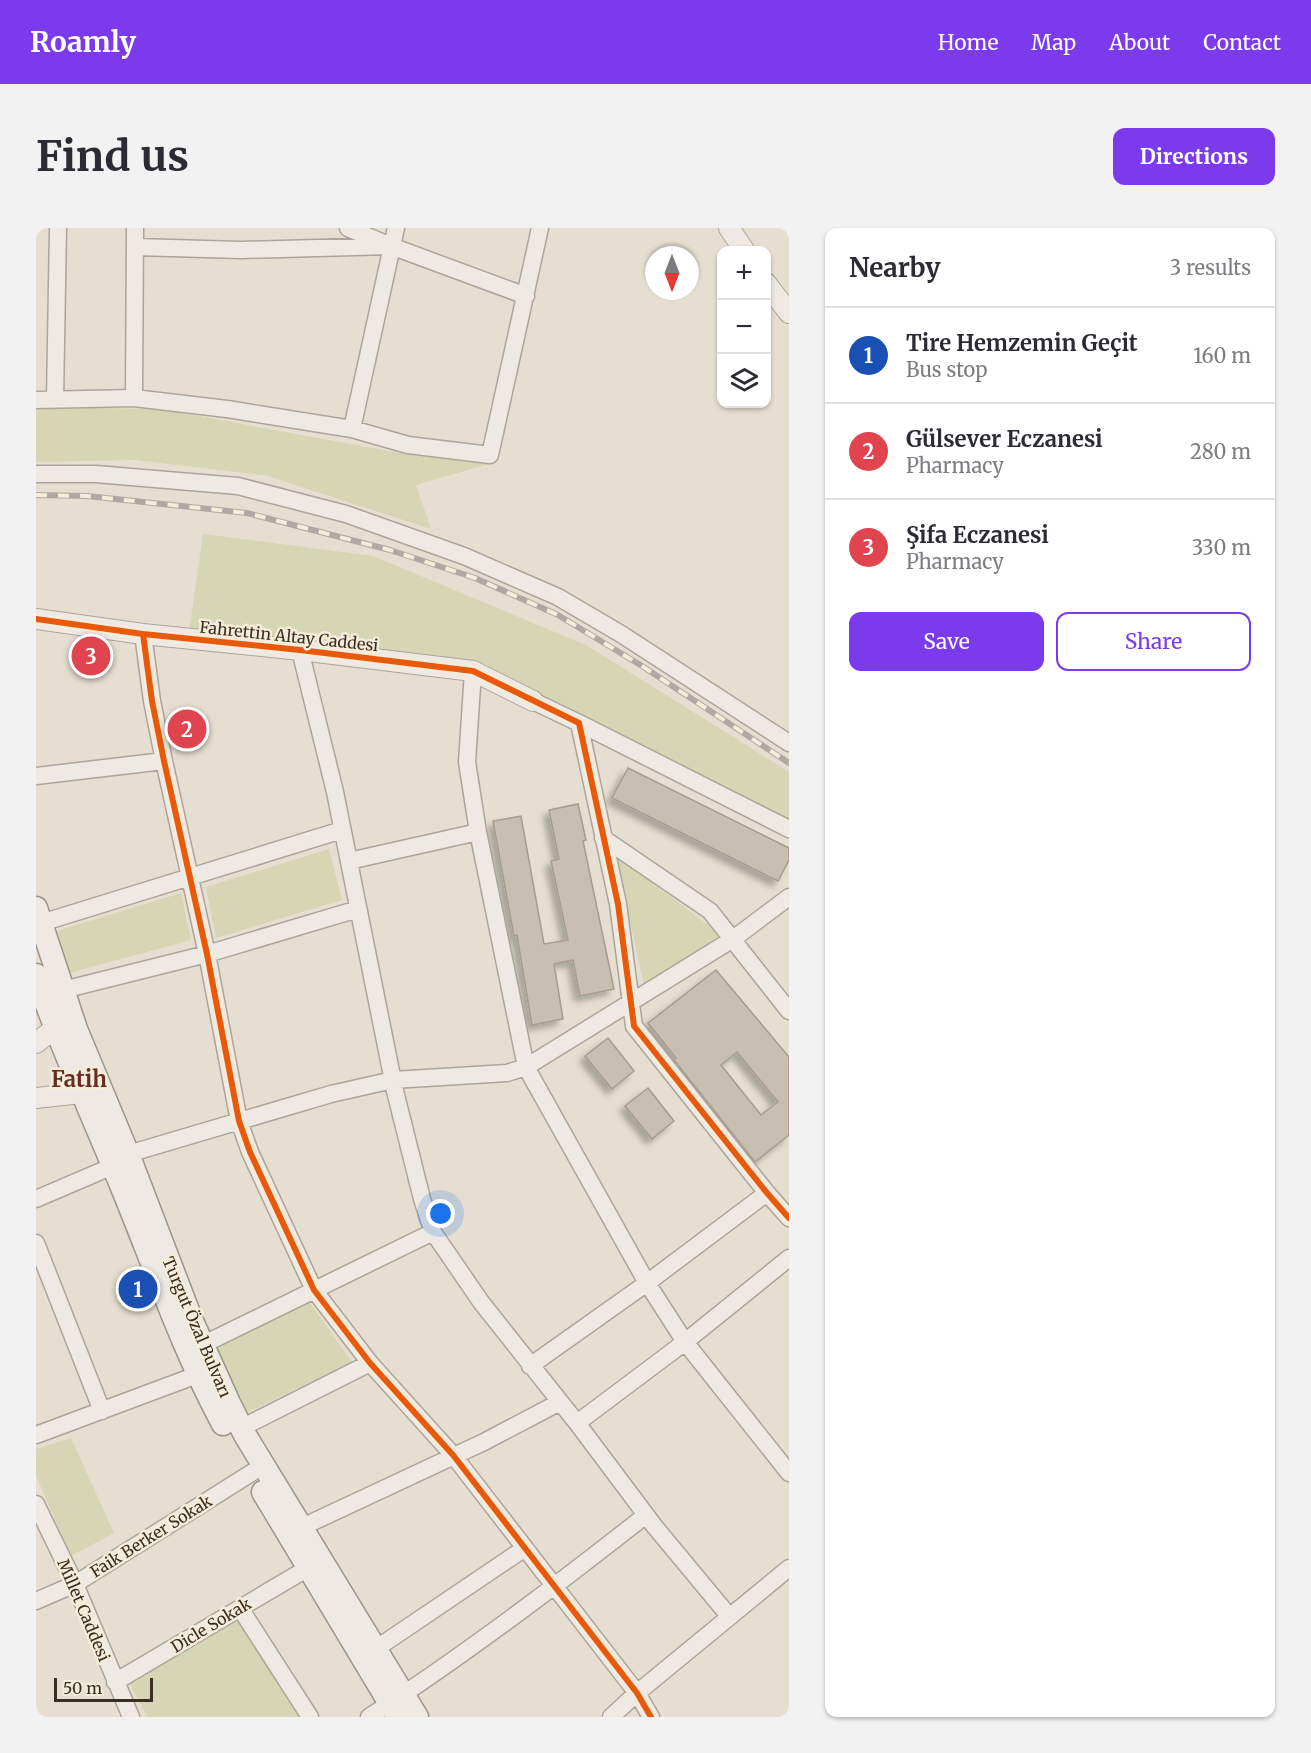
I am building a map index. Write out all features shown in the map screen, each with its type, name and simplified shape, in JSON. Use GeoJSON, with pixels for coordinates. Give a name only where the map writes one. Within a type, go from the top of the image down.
{"type":"FeatureCollection","features":[{"type":"Feature","properties":{"kind":"main road","name":"Turgut Özal Bulvarı"},"geometry":{"type":"LineString","coordinates":[[39,915],[76,1029],[197,1375],[258,1469],[302,1527],[377,1648],[397,1705]]}},
{"type":"Feature","properties":{"kind":"main road","name":"Turgut Özal Bulvarı"},"geometry":{"type":"LineString","coordinates":[[36,975],[54,1029],[81,1093],[121,1160],[202,1345],[242,1428],[258,1469],[308,1568],[397,1705],[417,1717]]}},
{"type":"Feature","properties":{"kind":"street"},"geometry":{"type":"LineString","coordinates":[[55,399],[58,228]]}},
{"type":"Feature","properties":{"kind":"street"},"geometry":{"type":"LineString","coordinates":[[134,398],[135,228]]}},
{"type":"Feature","properties":{"kind":"street"},"geometry":{"type":"LineString","coordinates":[[348,228],[526,296]]}},
{"type":"Feature","properties":{"kind":"street"},"geometry":{"type":"LineString","coordinates":[[352,429],[396,228]]}},
{"type":"Feature","properties":{"kind":"street"},"geometry":{"type":"LineString","coordinates":[[36,400],[134,398],[227,409],[352,429],[408,445],[490,455],[540,228]]}},
{"type":"Feature","properties":{"kind":"street"},"geometry":{"type":"LineString","coordinates":[[729,228],[741,246]]}},
{"type":"Feature","properties":{"kind":"street"},"geometry":{"type":"LineString","coordinates":[[135,247],[241,249],[392,246]]}},
{"type":"Feature","properties":{"kind":"street"},"geometry":{"type":"LineString","coordinates":[[771,290],[789,313]]}},
{"type":"Feature","properties":{"kind":"street"},"geometry":{"type":"LineString","coordinates":[[36,474],[96,474],[238,486],[346,514],[443,548],[558,597],[621,634],[789,743]]}},
{"type":"Feature","properties":{"kind":"street","name":"Fahrettin Altay Caddesi"},"geometry":{"type":"LineString","coordinates":[[36,619],[143,634],[473,671],[533,701]]}},
{"type":"Feature","properties":{"kind":"street"},"geometry":{"type":"LineString","coordinates":[[143,634],[152,701],[207,954],[238,1121],[314,1290],[370,1363],[453,1455],[637,1693],[651,1717]]}},
{"type":"Feature","properties":{"kind":"street"},"geometry":{"type":"LineString","coordinates":[[300,650],[349,861],[393,1080],[422,1199],[433,1232],[481,1302],[530,1366],[577,1423],[646,1515],[729,1616]]}},
{"type":"Feature","properties":{"kind":"street"},"geometry":{"type":"LineString","coordinates":[[473,671],[467,762],[478,832],[526,1067],[647,1283],[685,1342],[789,1473]]}},
{"type":"Feature","properties":{"kind":"street"},"geometry":{"type":"LineString","coordinates":[[533,701],[789,829]]}},
{"type":"Feature","properties":{"kind":"street"},"geometry":{"type":"LineString","coordinates":[[579,723],[618,904],[634,1026],[789,1218]]}},
{"type":"Feature","properties":{"kind":"street"},"geometry":{"type":"LineString","coordinates":[[36,777],[164,761]]}},
{"type":"Feature","properties":{"kind":"street"},"geometry":{"type":"LineString","coordinates":[[39,915],[191,876],[342,830]]}},
{"type":"Feature","properties":{"kind":"street"},"geometry":{"type":"LineString","coordinates":[[349,861],[478,832]]}},
{"type":"Feature","properties":{"kind":"street"},"geometry":{"type":"LineString","coordinates":[[603,838],[710,911],[789,1011]]}},
{"type":"Feature","properties":{"kind":"street"},"geometry":{"type":"LineString","coordinates":[[36,1199],[121,1160],[238,1121],[332,1094],[393,1080],[507,1074],[526,1067],[733,939],[789,897]]}},
{"type":"Feature","properties":{"kind":"street"},"geometry":{"type":"LineString","coordinates":[[63,990],[207,954],[358,909]]}},
{"type":"Feature","properties":{"kind":"street"},"geometry":{"type":"LineString","coordinates":[[36,1043],[54,1029]]}},
{"type":"Feature","properties":{"kind":"street"},"geometry":{"type":"LineString","coordinates":[[36,1098],[81,1093]]}},
{"type":"Feature","properties":{"kind":"street"},"geometry":{"type":"LineString","coordinates":[[530,1366],[647,1283],[767,1193]]}},
{"type":"Feature","properties":{"kind":"street"},"geometry":{"type":"LineString","coordinates":[[202,1345],[433,1232]]}},
{"type":"Feature","properties":{"kind":"street"},"geometry":{"type":"LineString","coordinates":[[36,1243],[102,1411]]}},
{"type":"Feature","properties":{"kind":"street"},"geometry":{"type":"LineString","coordinates":[[577,1423],[685,1342],[789,1258]]}},
{"type":"Feature","properties":{"kind":"street"},"geometry":{"type":"LineString","coordinates":[[242,1428],[370,1363]]}},
{"type":"Feature","properties":{"kind":"street"},"geometry":{"type":"LineString","coordinates":[[36,1435],[197,1375]]}},
{"type":"Feature","properties":{"kind":"street"},"geometry":{"type":"LineString","coordinates":[[302,1527],[484,1442],[560,1402]]}},
{"type":"Feature","properties":{"kind":"street","name":"Faik Berker Sokak"},"geometry":{"type":"LineString","coordinates":[[36,1601],[75,1584],[258,1469]]}},
{"type":"Feature","properties":{"kind":"street","name":"Millet Caddesi"},"geometry":{"type":"LineString","coordinates":[[36,1504],[75,1584],[131,1717]]}},
{"type":"Feature","properties":{"kind":"street"},"geometry":{"type":"LineString","coordinates":[[369,1717],[397,1705],[556,1586],[646,1515]]}},
{"type":"Feature","properties":{"kind":"street"},"geometry":{"type":"LineString","coordinates":[[377,1648],[525,1548]]}},
{"type":"Feature","properties":{"kind":"street","name":"Dicle Sokak"},"geometry":{"type":"LineString","coordinates":[[115,1682],[308,1568]]}},
{"type":"Feature","properties":{"kind":"street"},"geometry":{"type":"LineString","coordinates":[[611,1717],[789,1568]]}},
{"type":"Feature","properties":{"kind":"street"},"geometry":{"type":"LineString","coordinates":[[240,1608],[310,1717]]}},
{"type":"Feature","properties":{"kind":"green space"},"geometry":{"type":"Polygon","coordinates":[[[36,407],[161,409],[416,456],[492,463],[416,485],[431,529],[268,476],[136,460],[36,462],[36,407]]]}},
{"type":"Feature","properties":{"kind":"green space"},"geometry":{"type":"Polygon","coordinates":[[[203,534],[373,556],[586,645],[789,772],[789,829],[473,671],[188,639],[203,534]]]}},
{"type":"Feature","properties":{"kind":"green space"},"geometry":{"type":"Polygon","coordinates":[[[329,849],[342,900],[216,938],[206,887],[329,849]]]}},
{"type":"Feature","properties":{"kind":"green space"},"geometry":{"type":"Polygon","coordinates":[[[618,860],[624,862],[715,930],[717,938],[644,984],[617,865],[618,860]]]}},
{"type":"Feature","properties":{"kind":"green space"},"geometry":{"type":"Polygon","coordinates":[[[181,893],[191,940],[69,973],[57,931],[181,893]]]}},
{"type":"Feature","properties":{"kind":"green space"},"geometry":{"type":"Polygon","coordinates":[[[307,1299],[352,1362],[246,1413],[216,1346],[307,1299]]]}},
{"type":"Feature","properties":{"kind":"green space"},"geometry":{"type":"Polygon","coordinates":[[[71,1438],[114,1533],[71,1556],[36,1476],[36,1449],[71,1438]]]}},
{"type":"Feature","properties":{"kind":"green space"},"geometry":{"type":"Polygon","coordinates":[[[239,1619],[299,1717],[147,1717],[130,1684],[239,1619]]]}},
{"type":"Feature","properties":{"kind":"building"},"geometry":{"type":"Polygon","coordinates":[[[628,768],[789,848],[789,860],[778,881],[612,798],[628,768]]]}},
{"type":"Feature","properties":{"kind":"building"},"geometry":{"type":"Polygon","coordinates":[[[578,804],[586,840],[583,841],[614,989],[580,996],[573,960],[554,964],[563,1019],[532,1025],[517,935],[514,936],[493,821],[521,816],[544,944],[568,940],[551,861],[559,859],[549,810],[578,804]]]}},
{"type":"Feature","properties":{"kind":"building"},"geometry":{"type":"Polygon","coordinates":[[[716,970],[789,1057],[789,1135],[755,1162],[674,1060],[676,1058],[648,1023],[716,970]],[[737,1052],[721,1065],[761,1115],[778,1102],[737,1052]]]}},
{"type":"Feature","properties":{"kind":"building"},"geometry":{"type":"Polygon","coordinates":[[[608,1038],[634,1071],[612,1089],[585,1056],[608,1038]]]}},
{"type":"Feature","properties":{"kind":"building"},"geometry":{"type":"Polygon","coordinates":[[[648,1088],[674,1121],[652,1139],[625,1106],[648,1088]]]}},
{"type":"Feature","properties":{"kind":"railway"},"geometry":{"type":"LineString","coordinates":[[36,495],[87,496],[247,513],[390,550],[475,578],[558,615],[642,666],[789,763]]}},
{"type":"Feature","properties":{"kind":"cycle path"},"geometry":{"type":"LineString","coordinates":[[36,619],[143,634],[473,671],[579,723],[618,904],[634,1026],[789,1218]]}},
{"type":"Feature","properties":{"kind":"cycle path"},"geometry":{"type":"LineString","coordinates":[[143,634],[152,701],[207,954],[239,1121],[250,1152],[314,1290],[370,1363],[453,1455],[637,1693],[651,1717]]}},
{"type":"Feature","properties":{"kind":"place","name":"Şifa Eczanesi"},"geometry":{"type":"Point","coordinates":[91,656]}},
{"type":"Feature","properties":{"kind":"place","name":"Gülsever Eczanesi"},"geometry":{"type":"Point","coordinates":[187,729]}},
{"type":"Feature","properties":{"kind":"place","name":"Tire Hemzemin Geçit"},"geometry":{"type":"Point","coordinates":[138,1289]}},
{"type":"Feature","properties":{"kind":"district","name":"Fatih"},"geometry":{"type":"Point","coordinates":[79,1079]}}]}
